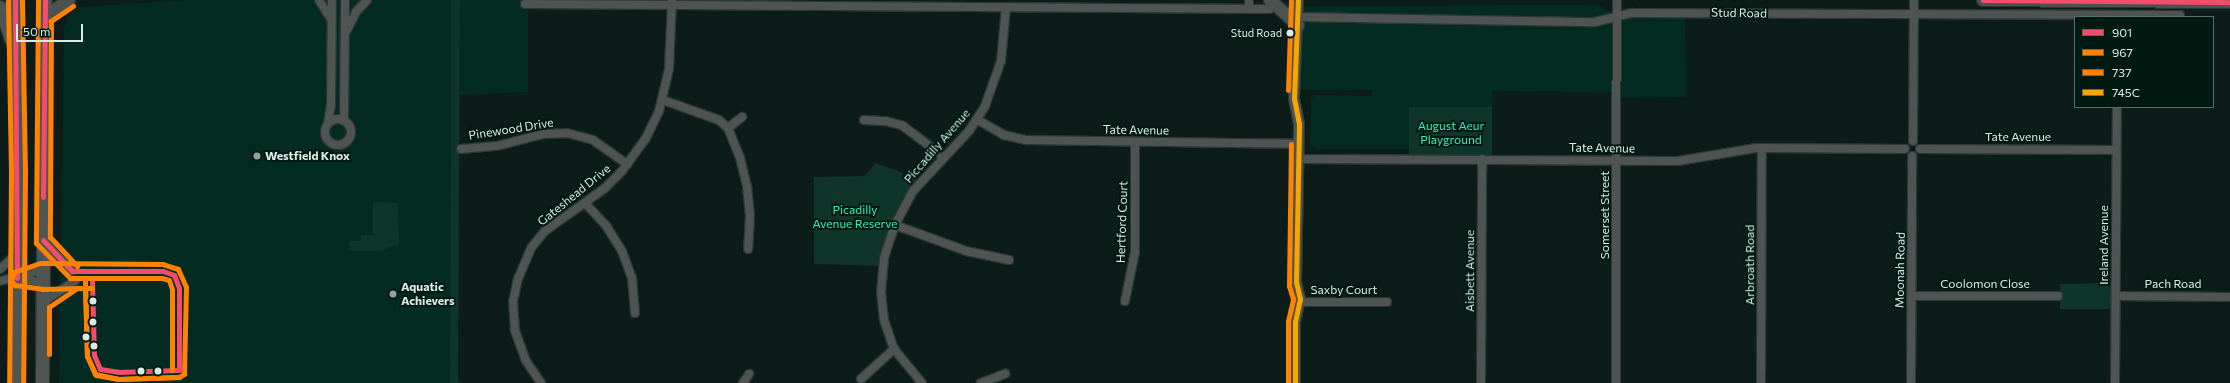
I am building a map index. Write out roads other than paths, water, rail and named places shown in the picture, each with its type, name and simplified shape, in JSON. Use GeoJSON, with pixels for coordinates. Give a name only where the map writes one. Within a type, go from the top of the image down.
{"type":"FeatureCollection","features":[{"type":"Feature","properties":{"kind":"highway"},"geometry":{"type":"LineString","coordinates":[[15,0],[14,48],[18,253],[16,383]]}},
{"type":"Feature","properties":{"kind":"highway"},"geometry":{"type":"LineString","coordinates":[[42,383],[45,0]]}},
{"type":"Feature","properties":{"kind":"highway"},"geometry":{"type":"LineString","coordinates":[[0,7],[14,48]]}},
{"type":"Feature","properties":{"kind":"main road"},"geometry":{"type":"LineString","coordinates":[[44,17],[69,0]]}},
{"type":"Feature","properties":{"kind":"main road"},"geometry":{"type":"LineString","coordinates":[[1983,0],[2230,2]]}},
{"type":"Feature","properties":{"kind":"main road"},"geometry":{"type":"LineString","coordinates":[[1270,4],[1298,21]]}},
{"type":"Feature","properties":{"kind":"street"},"geometry":{"type":"LineString","coordinates":[[319,0],[331,20]]}},
{"type":"Feature","properties":{"kind":"street"},"geometry":{"type":"LineString","coordinates":[[328,123],[338,119],[344,121],[350,127],[350,135],[346,142],[339,145],[332,144],[326,138],[325,130],[328,123],[331,105],[332,0]]}},
{"type":"Feature","properties":{"kind":"street"},"geometry":{"type":"LineString","coordinates":[[344,121],[345,0]]}},
{"type":"Feature","properties":{"kind":"street"},"geometry":{"type":"LineString","coordinates":[[345,33],[356,12],[367,0]]}},
{"type":"Feature","properties":{"kind":"street"},"geometry":{"type":"LineString","coordinates":[[1248,0],[1249,9]]}},
{"type":"Feature","properties":{"kind":"street"},"geometry":{"type":"LineString","coordinates":[[1295,383],[1295,322],[1300,302],[1296,282],[1297,159],[1299,124],[1294,98],[1298,0]]}},
{"type":"Feature","properties":{"kind":"street","name":"Somerset Street"},"geometry":{"type":"LineString","coordinates":[[1616,383],[1618,161],[1617,0]]}},
{"type":"Feature","properties":{"kind":"street"},"geometry":{"type":"LineString","coordinates":[[1913,141],[1914,0]]}},
{"type":"Feature","properties":{"kind":"street"},"geometry":{"type":"LineString","coordinates":[[525,4],[672,2],[1006,8],[1249,9],[1270,4]]}},
{"type":"Feature","properties":{"kind":"street","name":"Gateshead Drive"},"geometry":{"type":"LineString","coordinates":[[542,383],[526,360],[518,342],[513,314],[515,289],[526,258],[539,239],[558,220],[586,203],[605,188],[627,164],[646,138],[662,100],[671,58],[672,2]]}},
{"type":"Feature","properties":{"kind":"street","name":"Piccadilly Avenue"},"geometry":{"type":"LineString","coordinates":[[922,383],[894,349],[884,320],[881,293],[884,258],[895,225],[914,190],[978,120],[992,90],[1001,61],[1006,8]]}},
{"type":"Feature","properties":{"kind":"street","name":"Stud Road"},"geometry":{"type":"LineString","coordinates":[[1298,21],[1595,22],[1617,16],[1639,13],[2117,16],[2180,15]]}},
{"type":"Feature","properties":{"kind":"street"},"geometry":{"type":"LineString","coordinates":[[662,100],[719,120],[728,128],[740,158],[747,187],[750,215],[748,249]]}},
{"type":"Feature","properties":{"kind":"street","name":"Ireland Avenue"},"geometry":{"type":"LineString","coordinates":[[2115,383],[2116,108]]}},
{"type":"Feature","properties":{"kind":"street"},"geometry":{"type":"LineString","coordinates":[[728,128],[742,117]]}},
{"type":"Feature","properties":{"kind":"street"},"geometry":{"type":"LineString","coordinates":[[864,120],[886,121],[903,126],[916,133],[944,157]]}},
{"type":"Feature","properties":{"kind":"street","name":"Tate Avenue"},"geometry":{"type":"LineString","coordinates":[[978,120],[1004,135],[1026,140],[1298,144]]}},
{"type":"Feature","properties":{"kind":"street","name":"Pinewood Drive"},"geometry":{"type":"LineString","coordinates":[[461,149],[497,146],[543,134],[567,133],[593,140],[627,164]]}},
{"type":"Feature","properties":{"kind":"street"},"geometry":{"type":"LineString","coordinates":[[1913,141],[1918,144],[1920,149],[1917,155],[1912,156],[1908,155],[1905,149],[1907,144],[1913,141]]}},
{"type":"Feature","properties":{"kind":"street","name":"Hertford Court"},"geometry":{"type":"LineString","coordinates":[[1125,301],[1135,252],[1135,142]]}},
{"type":"Feature","properties":{"kind":"street","name":"Tate Avenue"},"geometry":{"type":"LineString","coordinates":[[1297,159],[1678,161],[1762,148],[1905,149]]}},
{"type":"Feature","properties":{"kind":"street","name":"Arbroath Road"},"geometry":{"type":"LineString","coordinates":[[1761,383],[1762,148]]}},
{"type":"Feature","properties":{"kind":"street","name":"Tate Avenue"},"geometry":{"type":"LineString","coordinates":[[1920,149],[2116,150]]}},
{"type":"Feature","properties":{"kind":"street","name":"Moonah Road"},"geometry":{"type":"LineString","coordinates":[[1911,383],[1912,156]]}},
{"type":"Feature","properties":{"kind":"street","name":"Aisbett Avenue"},"geometry":{"type":"LineString","coordinates":[[1481,383],[1482,159]]}},
{"type":"Feature","properties":{"kind":"street"},"geometry":{"type":"LineString","coordinates":[[586,203],[608,227],[622,251],[632,278],[635,313]]}},
{"type":"Feature","properties":{"kind":"street"},"geometry":{"type":"LineString","coordinates":[[895,225],[966,251],[1009,260]]}},
{"type":"Feature","properties":{"kind":"street"},"geometry":{"type":"LineString","coordinates":[[43,240],[72,271]]}},
{"type":"Feature","properties":{"kind":"street"},"geometry":{"type":"LineString","coordinates":[[0,269],[18,253]]}},
{"type":"Feature","properties":{"kind":"street"},"geometry":{"type":"LineString","coordinates":[[0,281],[42,276]]}},
{"type":"Feature","properties":{"kind":"street"},"geometry":{"type":"LineString","coordinates":[[42,304],[75,281]]}},
{"type":"Feature","properties":{"kind":"street","name":"Coolomon Close"},"geometry":{"type":"LineString","coordinates":[[1912,296],[2058,296]]}},
{"type":"Feature","properties":{"kind":"street","name":"Pach Road"},"geometry":{"type":"LineString","coordinates":[[2116,296],[2230,297]]}},
{"type":"Feature","properties":{"kind":"street","name":"Saxby Court"},"geometry":{"type":"LineString","coordinates":[[1300,302],[1387,302]]}},
{"type":"Feature","properties":{"kind":"street"},"geometry":{"type":"LineString","coordinates":[[860,379],[894,349]]}},
{"type":"Feature","properties":{"kind":"street"},"geometry":{"type":"LineString","coordinates":[[743,383],[749,374]]}},
{"type":"Feature","properties":{"kind":"street"},"geometry":{"type":"LineString","coordinates":[[981,383],[1005,374]]}},
{"type":"Feature","properties":{"kind":"place","name":"Stud Road"},"geometry":{"type":"Point","coordinates":[1290,33]}},
{"type":"Feature","properties":{"kind":"place","name":"Westfield Knox"},"geometry":{"type":"Point","coordinates":[257,156]}},
{"type":"Feature","properties":{"kind":"place","name":"Aquatic Achievers"},"geometry":{"type":"Point","coordinates":[393,294]}},
{"type":"Feature","properties":{"kind":"park label","name":"August Aeur Playground"},"geometry":{"type":"Point","coordinates":[1451,133]}},
{"type":"Feature","properties":{"kind":"park label","name":"Picadilly Avenue Reserve"},"geometry":{"type":"Point","coordinates":[855,217]}}]}
